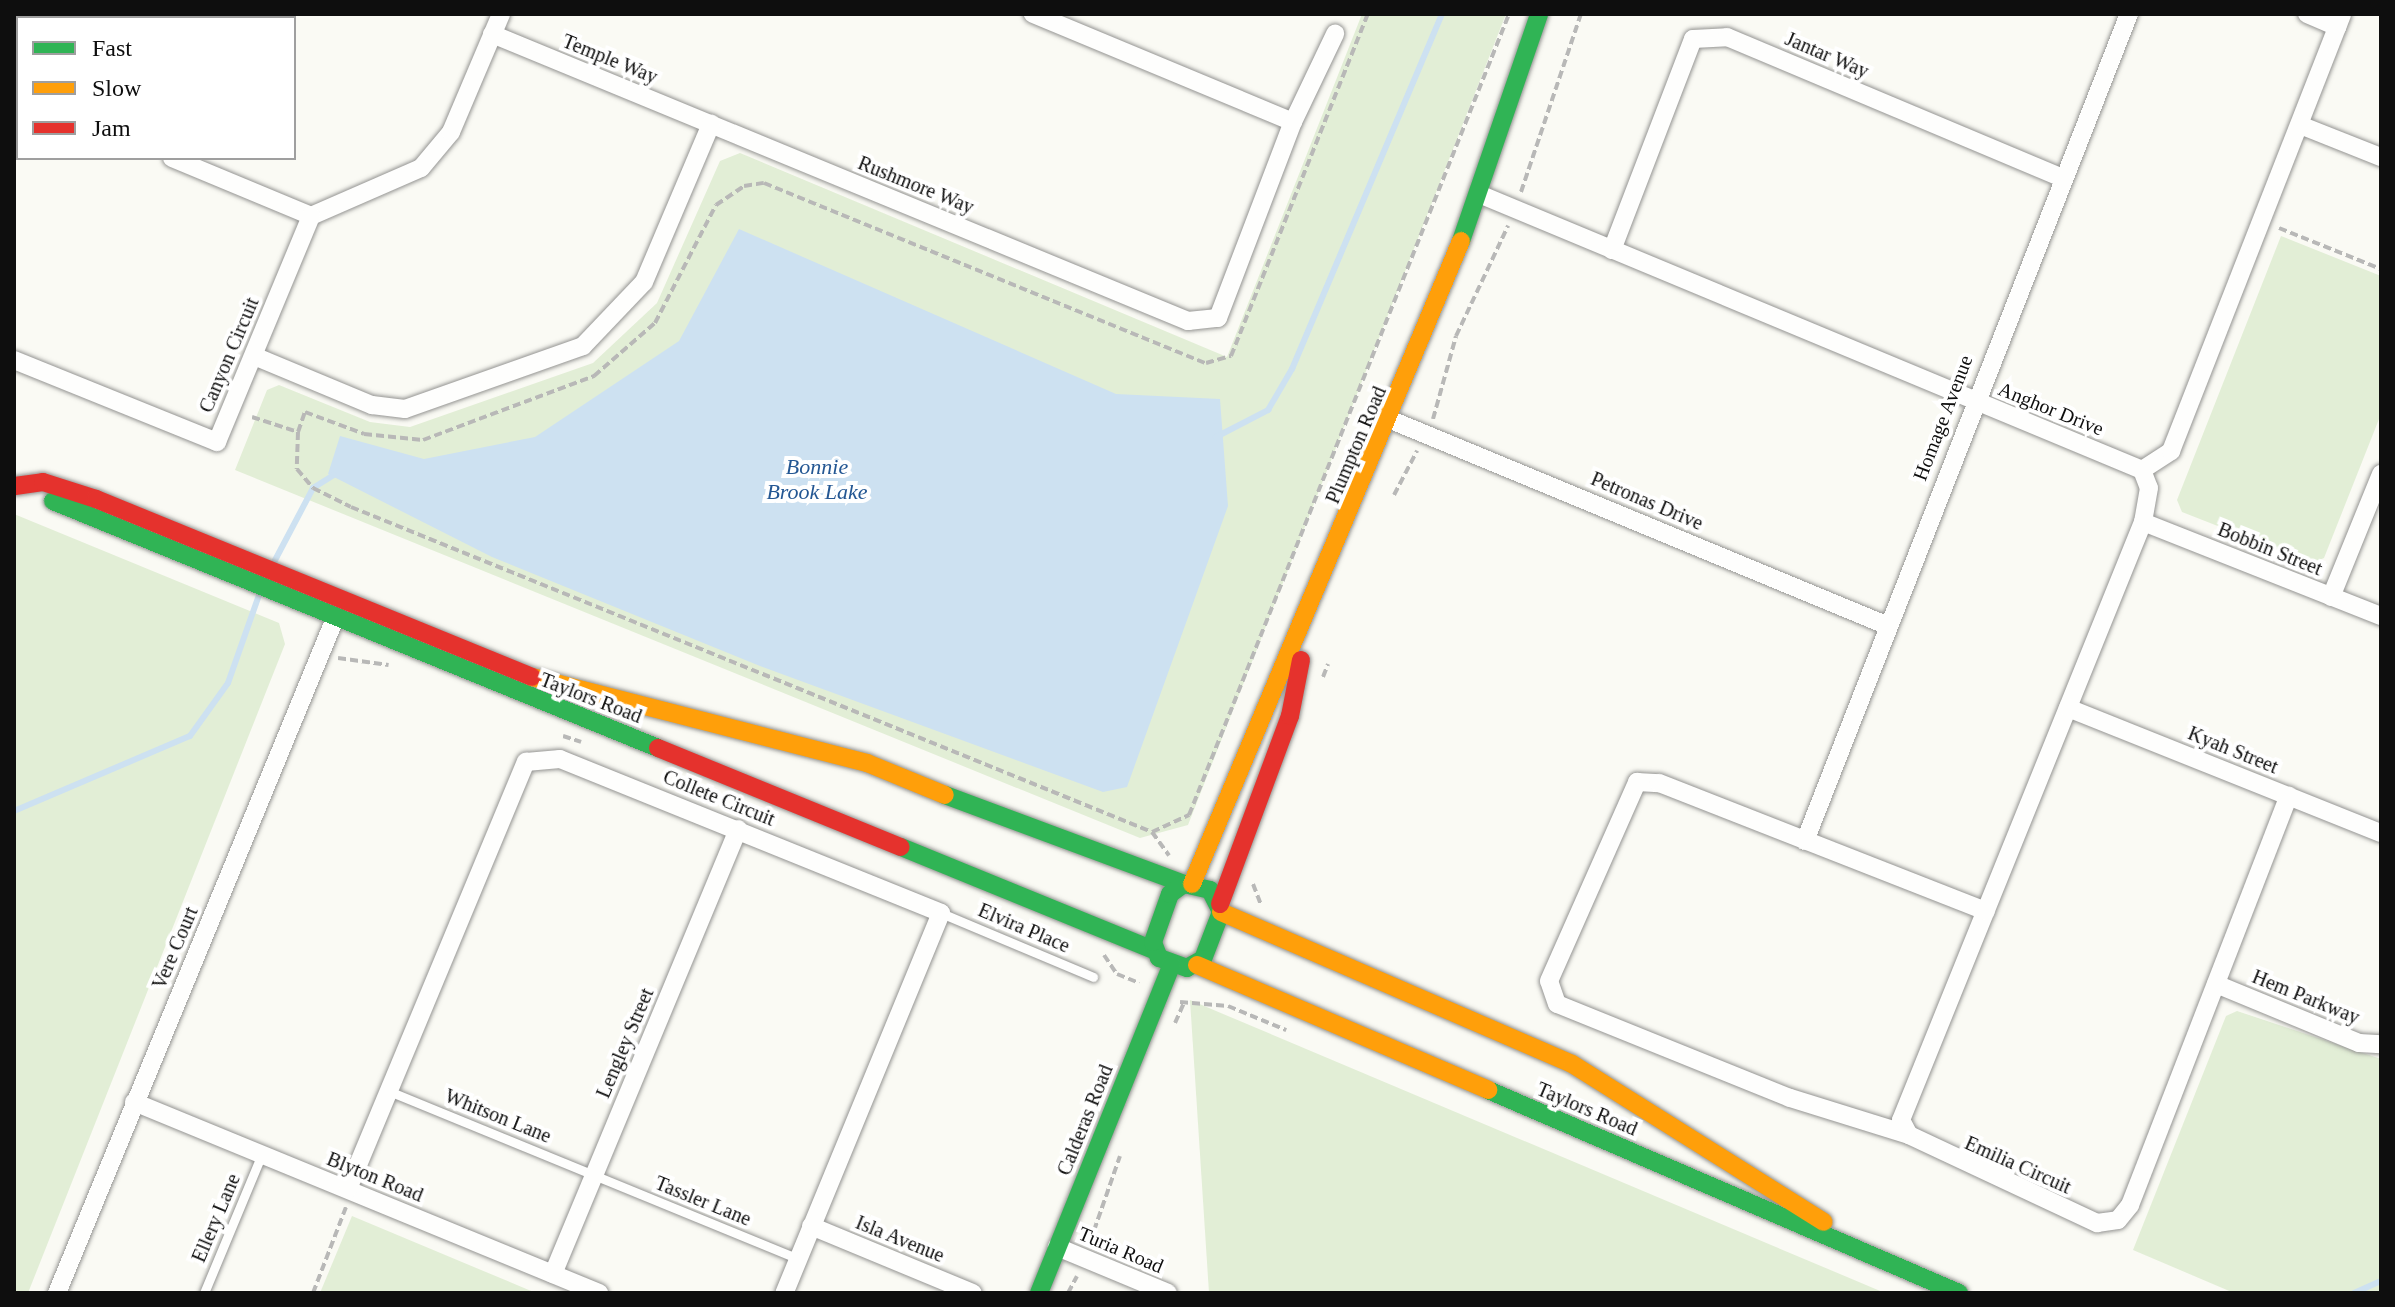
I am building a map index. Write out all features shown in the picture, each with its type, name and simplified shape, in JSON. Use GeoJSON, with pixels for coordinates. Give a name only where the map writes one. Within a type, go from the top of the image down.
{"type":"FeatureCollection","features":[{"type":"Feature","properties":{"kind":"street"},"geometry":{"type":"LineString","coordinates":[[182,160],[214,166],[311,216],[421,168],[451,132],[501,14]]}},
{"type":"Feature","properties":{"kind":"street"},"geometry":{"type":"LineString","coordinates":[[1033,14],[1293,122],[1335,34]]}},
{"type":"Feature","properties":{"kind":"street","name":"Plumpton Road"},"geometry":{"type":"LineString","coordinates":[[1153,950],[1170,894],[1188,884],[1311,610],[1391,420],[1479,194],[1539,14]]}},
{"type":"Feature","properties":{"kind":"street","name":"Homage Avenue"},"geometry":{"type":"LineString","coordinates":[[1805,841],[1973,402],[2129,14]]}},
{"type":"Feature","properties":{"kind":"street"},"geometry":{"type":"LineString","coordinates":[[1909,1135],[1901,1120],[2143,522],[2149,488],[2142,470],[2171,451],[2340,20],[2307,14]]}},
{"type":"Feature","properties":{"kind":"street","name":"Temple Way"},"geometry":{"type":"LineString","coordinates":[[492,34],[711,124]]}},
{"type":"Feature","properties":{"kind":"street","name":"Jantar Way"},"geometry":{"type":"LineString","coordinates":[[1612,250],[1693,39],[1727,37],[2062,178]]}},
{"type":"Feature","properties":{"kind":"street","name":"Rushmore Way"},"geometry":{"type":"LineString","coordinates":[[711,124],[1188,321],[1218,318],[1293,122]]}},
{"type":"Feature","properties":{"kind":"street"},"geometry":{"type":"LineString","coordinates":[[254,356],[372,405],[405,409],[583,346],[644,282],[711,124]]}},
{"type":"Feature","properties":{"kind":"street"},"geometry":{"type":"LineString","coordinates":[[2300,125],[2381,157]]}},
{"type":"Feature","properties":{"kind":"street","name":"Anghor Drive"},"geometry":{"type":"LineString","coordinates":[[1479,194],[2142,470]]}},
{"type":"Feature","properties":{"kind":"street","name":"Canyon Circuit"},"geometry":{"type":"LineString","coordinates":[[14,360],[217,442],[311,216]]}},
{"type":"Feature","properties":{"kind":"street","name":"Petronas Drive"},"geometry":{"type":"LineString","coordinates":[[1391,420],[1886,625]]}},
{"type":"Feature","properties":{"kind":"street"},"geometry":{"type":"LineString","coordinates":[[2331,597],[2381,474]]}},
{"type":"Feature","properties":{"kind":"street"},"geometry":{"type":"LineString","coordinates":[[15,485],[43,482],[96,499],[528,677],[867,763],[1081,851],[1188,884],[1220,908],[1572,1064],[1857,1249]]}},
{"type":"Feature","properties":{"kind":"street","name":"Taylors Road"},"geometry":{"type":"LineString","coordinates":[[15,485],[334,621],[1153,950],[1172,964]]}},
{"type":"Feature","properties":{"kind":"street","name":"Bobbin Street"},"geometry":{"type":"LineString","coordinates":[[2143,522],[2381,616]]}},
{"type":"Feature","properties":{"kind":"street"},"geometry":{"type":"LineString","coordinates":[[1172,964],[1197,965],[1220,908],[1290,716],[1311,610]]}},
{"type":"Feature","properties":{"kind":"street","name":"Vere Court"},"geometry":{"type":"LineString","coordinates":[[57,1293],[334,621]]}},
{"type":"Feature","properties":{"kind":"street","name":"Kyah Street"},"geometry":{"type":"LineString","coordinates":[[2068,708],[2381,833]]}},
{"type":"Feature","properties":{"kind":"street","name":"Collete Circuit"},"geometry":{"type":"LineString","coordinates":[[348,1189],[526,762],[560,759],[941,913]]}},
{"type":"Feature","properties":{"kind":"street"},"geometry":{"type":"LineString","coordinates":[[1909,1135],[1790,1098],[1557,1004],[1549,981],[1637,782],[1659,783],[1986,911]]}},
{"type":"Feature","properties":{"kind":"street","name":"Emilia Circuit"},"geometry":{"type":"LineString","coordinates":[[1909,1135],[2097,1223],[2118,1220],[2130,1205],[2289,796]]}},
{"type":"Feature","properties":{"kind":"street","name":"Lengley Street"},"geometry":{"type":"LineString","coordinates":[[553,1274],[738,829]]}},
{"type":"Feature","properties":{"kind":"street"},"geometry":{"type":"LineString","coordinates":[[784,1293],[941,913]]}},
{"type":"Feature","properties":{"kind":"street","name":"Calderas Road"},"geometry":{"type":"LineString","coordinates":[[1039,1293],[1172,964]]}},
{"type":"Feature","properties":{"kind":"street","name":"Taylors Road"},"geometry":{"type":"LineString","coordinates":[[1197,965],[1959,1293]]}},
{"type":"Feature","properties":{"kind":"street","name":"Hem Parkway"},"geometry":{"type":"LineString","coordinates":[[2216,984],[2359,1043],[2381,1044]]}},
{"type":"Feature","properties":{"kind":"street","name":"Blyton Road"},"geometry":{"type":"LineString","coordinates":[[134,1102],[599,1293]]}},
{"type":"Feature","properties":{"kind":"street","name":"Isla Avenue"},"geometry":{"type":"LineString","coordinates":[[811,1226],[973,1293]]}},
{"type":"Feature","properties":{"kind":"street","name":"Turia Road"},"geometry":{"type":"LineString","coordinates":[[1057,1247],[1168,1293]]}},
{"type":"Feature","properties":{"kind":"lane","name":"Elvira Place"},"geometry":{"type":"LineString","coordinates":[[941,913],[1093,977]]}},
{"type":"Feature","properties":{"kind":"lane","name":"Whitson Lane"},"geometry":{"type":"LineString","coordinates":[[389,1091],[594,1175]]}},
{"type":"Feature","properties":{"kind":"lane","name":"Ellery Lane"},"geometry":{"type":"LineString","coordinates":[[204,1293],[261,1156]]}},
{"type":"Feature","properties":{"kind":"lane","name":"Tassler Lane"},"geometry":{"type":"LineString","coordinates":[[594,1175],[798,1259]]}},
{"type":"Feature","properties":{"kind":"path"},"geometry":{"type":"LineString","coordinates":[[1169,855],[1152,832],[351,507],[313,488],[297,469],[298,432],[305,412],[364,434],[423,440],[594,376],[655,323],[716,205],[744,186],[764,183],[1206,363],[1231,356],[1368,14]]}},
{"type":"Feature","properties":{"kind":"path"},"geometry":{"type":"LineString","coordinates":[[1152,832],[1189,815],[1509,14]]}},
{"type":"Feature","properties":{"kind":"path"},"geometry":{"type":"LineString","coordinates":[[1394,495],[1428,433],[1461,324],[1514,209],[1581,14]]}},
{"type":"Feature","properties":{"kind":"path"},"geometry":{"type":"LineString","coordinates":[[2262,221],[2381,269]]}},
{"type":"Feature","properties":{"kind":"path"},"geometry":{"type":"LineString","coordinates":[[252,417],[298,432]]}},
{"type":"Feature","properties":{"kind":"path"},"geometry":{"type":"LineString","coordinates":[[1173,1029],[1184,1003],[1208,1003]]}},
{"type":"Feature","properties":{"kind":"path"},"geometry":{"type":"LineString","coordinates":[[1068,1293],[1085,1259],[1121,1149]]}},
{"type":"Feature","properties":{"kind":"path"},"geometry":{"type":"LineString","coordinates":[[313,1293],[345,1217],[348,1189]]}},
{"type":"Feature","properties":{"kind":"green space"},"geometry":{"type":"Polygon","coordinates":[[[1362,14],[1506,14],[1188,825],[1140,838],[235,470],[267,390],[279,385],[370,422],[410,427],[593,363],[657,303],[720,161],[740,153],[1227,357],[1362,14]]]}},
{"type":"Feature","properties":{"kind":"green space"},"geometry":{"type":"Polygon","coordinates":[[[2281,236],[2381,276],[2381,414],[2324,558],[2312,563],[2182,512],[2177,500],[2281,236]]]}},
{"type":"Feature","properties":{"kind":"green space"},"geometry":{"type":"Polygon","coordinates":[[[14,514],[279,623],[285,644],[28,1293],[14,1293],[14,514]]]}},
{"type":"Feature","properties":{"kind":"green space"},"geometry":{"type":"Polygon","coordinates":[[[1190,1000],[1885,1293],[1209,1293],[1190,1000]]]}},
{"type":"Feature","properties":{"kind":"green space"},"geometry":{"type":"Polygon","coordinates":[[[2237,1011],[2381,1059],[2381,1293],[2234,1293],[2133,1250],[2226,1016],[2237,1011]]]}},
{"type":"Feature","properties":{"kind":"green space"},"geometry":{"type":"Polygon","coordinates":[[[352,1216],[536,1293],[320,1293],[352,1216]]]}},
{"type":"Feature","properties":{"kind":"water","name":"Bonnie Brook Lake"},"geometry":{"type":"Polygon","coordinates":[[[739,229],[1116,394],[1220,399],[1228,506],[1127,787],[1103,792],[760,666],[492,557],[328,474],[340,436],[424,459],[535,437],[679,341],[739,229]]]}},
{"type":"Feature","properties":{"kind":"waterway"},"geometry":{"type":"LineString","coordinates":[[1216,437],[1268,410],[1292,369],[1442,14]]}},
{"type":"Feature","properties":{"kind":"waterway"},"geometry":{"type":"LineString","coordinates":[[273,564],[313,488],[334,475]]}},
{"type":"Feature","properties":{"kind":"waterway"},"geometry":{"type":"LineString","coordinates":[[14,811],[190,736],[228,683],[260,592]]}},
{"type":"Feature","properties":{"kind":"waterway"},"geometry":{"type":"LineString","coordinates":[[2354,1293],[2381,1281]]}},
{"type":"Feature","properties":{"kind":"traffic: fast"},"geometry":{"type":"LineString","coordinates":[[1461,241],[1539,14]]}},
{"type":"Feature","properties":{"kind":"traffic: fast"},"geometry":{"type":"LineString","coordinates":[[53,501],[658,748]]}},
{"type":"Feature","properties":{"kind":"traffic: fast"},"geometry":{"type":"LineString","coordinates":[[945,795],[1184,884]]}},
{"type":"Feature","properties":{"kind":"traffic: fast"},"geometry":{"type":"LineString","coordinates":[[901,847],[1153,950]]}},
{"type":"Feature","properties":{"kind":"traffic: fast"},"geometry":{"type":"LineString","coordinates":[[1184,884],[1210,890],[1221,912],[1203,959],[1187,968],[1159,958],[1153,942],[1170,894],[1184,884]]}},
{"type":"Feature","properties":{"kind":"traffic: fast"},"geometry":{"type":"LineString","coordinates":[[1039,1293],[1172,964]]}},
{"type":"Feature","properties":{"kind":"traffic: fast"},"geometry":{"type":"LineString","coordinates":[[1488,1090],[1959,1293]]}},
{"type":"Feature","properties":{"kind":"traffic: slow"},"geometry":{"type":"LineString","coordinates":[[1192,884],[1461,241]]}},
{"type":"Feature","properties":{"kind":"traffic: slow"},"geometry":{"type":"LineString","coordinates":[[532,677],[867,763],[945,795]]}},
{"type":"Feature","properties":{"kind":"traffic: slow"},"geometry":{"type":"LineString","coordinates":[[1221,912],[1572,1064],[1824,1222]]}},
{"type":"Feature","properties":{"kind":"traffic: slow"},"geometry":{"type":"LineString","coordinates":[[1197,965],[1488,1090]]}},
{"type":"Feature","properties":{"kind":"traffic: jam"},"geometry":{"type":"LineString","coordinates":[[15,486],[43,482],[96,499],[532,677]]}},
{"type":"Feature","properties":{"kind":"traffic: jam"},"geometry":{"type":"LineString","coordinates":[[1220,904],[1290,716],[1301,660]]}},
{"type":"Feature","properties":{"kind":"traffic: jam"},"geometry":{"type":"LineString","coordinates":[[658,748],[901,847]]}}]}
